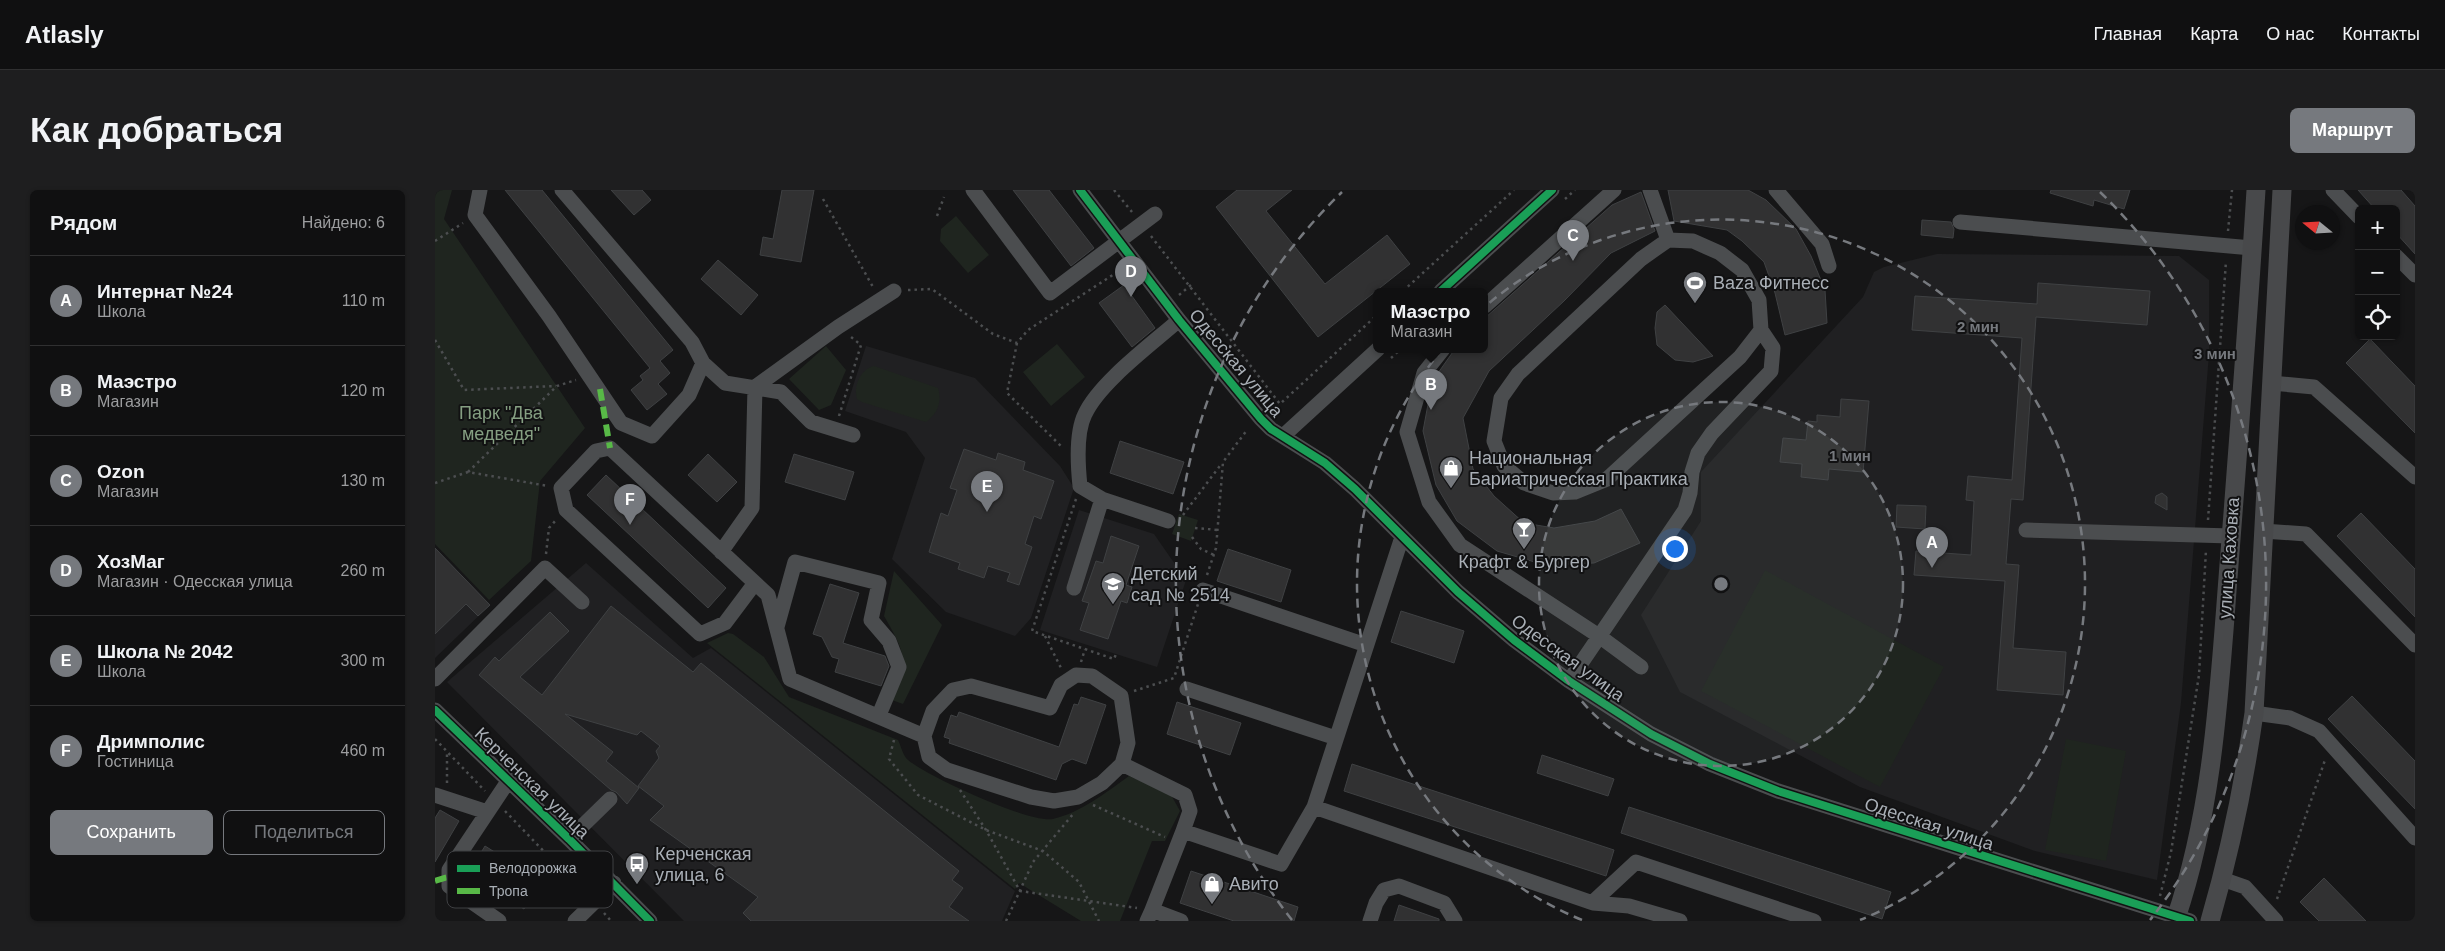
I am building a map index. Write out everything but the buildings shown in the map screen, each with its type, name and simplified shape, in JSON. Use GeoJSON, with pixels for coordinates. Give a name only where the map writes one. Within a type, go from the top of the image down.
{"type":"FeatureCollection","features":[{"type":"Feature","properties":{"kind":"main road","name":"улица Каховка"},"geometry":{"type":"LineString","coordinates":[[2181,920],[2212,766],[2256,190]]}},
{"type":"Feature","properties":{"kind":"main road","name":"улица Каховка"},"geometry":{"type":"LineString","coordinates":[[2210,921],[2222,879],[2244,781],[2254,713],[2282,190]]}},
{"type":"Feature","properties":{"kind":"street"},"geometry":{"type":"LineString","coordinates":[[480,190],[475,215],[590,375],[621,423],[652,436],[689,395],[703,363]]}},
{"type":"Feature","properties":{"kind":"street"},"geometry":{"type":"LineString","coordinates":[[562,190],[692,342],[703,363],[725,383],[781,392],[811,422],[853,435]]}},
{"type":"Feature","properties":{"kind":"street"},"geometry":{"type":"LineString","coordinates":[[973,190],[1050,293],[1155,214]]}},
{"type":"Feature","properties":{"kind":"street","name":"Одесская улица"},"geometry":{"type":"LineString","coordinates":[[1080,190],[1121,240],[1179,320],[1261,419],[1283,436],[1325,463],[1459,592],[1507,634],[1569,681],[1651,734],[1710,764],[1770,788],[2181,920]]}},
{"type":"Feature","properties":{"kind":"street"},"geometry":{"type":"LineString","coordinates":[[1444,288],[1552,190]]}},
{"type":"Feature","properties":{"kind":"street"},"geometry":{"type":"LineString","coordinates":[[1488,303],[1614,190]]}},
{"type":"Feature","properties":{"kind":"street"},"geometry":{"type":"LineString","coordinates":[[1650,190],[1668,240]]}},
{"type":"Feature","properties":{"kind":"street"},"geometry":{"type":"LineString","coordinates":[[1776,190],[1822,244],[1829,266]]}},
{"type":"Feature","properties":{"kind":"street"},"geometry":{"type":"LineString","coordinates":[[2333,190],[2355,213]]}},
{"type":"Feature","properties":{"kind":"street"},"geometry":{"type":"LineString","coordinates":[[1960,222],[2253,248]]}},
{"type":"Feature","properties":{"kind":"street"},"geometry":{"type":"LineString","coordinates":[[1569,681],[1685,510],[1690,493],[1692,472],[1698,454],[1712,433],[1771,371],[1773,348],[1761,330],[1759,300],[1741,270],[1720,253],[1693,241],[1668,240],[1641,259],[1518,374],[1501,398],[1494,441],[1504,466],[1524,483],[1553,493],[1575,492],[1607,479],[1740,357],[1761,330]]}},
{"type":"Feature","properties":{"kind":"street"},"geometry":{"type":"LineString","coordinates":[[2400,260],[2415,275]]}},
{"type":"Feature","properties":{"kind":"street"},"geometry":{"type":"LineString","coordinates":[[755,387],[879,299],[894,291]]}},
{"type":"Feature","properties":{"kind":"street"},"geometry":{"type":"LineString","coordinates":[[1168,521],[1102,498],[1080,486],[1077,461],[1085,415],[1110,381],[1179,320]]}},
{"type":"Feature","properties":{"kind":"street"},"geometry":{"type":"LineString","coordinates":[[1283,436],[1374,353]]}},
{"type":"Feature","properties":{"kind":"street"},"geometry":{"type":"LineString","coordinates":[[1440,353],[1424,373],[1407,432],[1429,502],[1459,545],[1599,636],[1641,667]]}},
{"type":"Feature","properties":{"kind":"street"},"geometry":{"type":"LineString","coordinates":[[2271,383],[2314,387],[2415,477]]}},
{"type":"Feature","properties":{"kind":"street"},"geometry":{"type":"LineString","coordinates":[[721,552],[752,508],[755,387]]}},
{"type":"Feature","properties":{"kind":"street"},"geometry":{"type":"LineString","coordinates":[[755,583],[725,623],[700,634],[566,510],[561,488],[596,451],[610,448],[768,595],[790,678],[924,736]]}},
{"type":"Feature","properties":{"kind":"street"},"geometry":{"type":"LineString","coordinates":[[1074,588],[1102,498]]}},
{"type":"Feature","properties":{"kind":"street"},"geometry":{"type":"LineString","coordinates":[[2026,530],[2231,536]]}},
{"type":"Feature","properties":{"kind":"street"},"geometry":{"type":"LineString","coordinates":[[2263,531],[2306,534],[2415,645]]}},
{"type":"Feature","properties":{"kind":"street"},"geometry":{"type":"LineString","coordinates":[[1181,837],[1281,864],[1314,807],[1401,537]]}},
{"type":"Feature","properties":{"kind":"street"},"geometry":{"type":"LineString","coordinates":[[777,629],[795,562],[879,583],[871,620],[889,641],[899,667],[879,715]]}},
{"type":"Feature","properties":{"kind":"street"},"geometry":{"type":"LineString","coordinates":[[435,679],[545,568],[583,602]]}},
{"type":"Feature","properties":{"kind":"street"},"geometry":{"type":"LineString","coordinates":[[1203,590],[1366,645]]}},
{"type":"Feature","properties":{"kind":"street"},"geometry":{"type":"LineString","coordinates":[[1077,675],[1092,676],[1121,696],[1128,743],[1122,764],[1102,783],[1078,797],[1055,801],[1031,797],[947,770],[929,757],[924,736],[933,711],[953,690],[971,686],[1050,708],[1061,685],[1077,675]]}},
{"type":"Feature","properties":{"kind":"street"},"geometry":{"type":"LineString","coordinates":[[1187,689],[1336,738]]}},
{"type":"Feature","properties":{"kind":"street","name":"Керченская улица"},"geometry":{"type":"LineString","coordinates":[[435,710],[581,851]]}},
{"type":"Feature","properties":{"kind":"street"},"geometry":{"type":"LineString","coordinates":[[2254,713],[2290,718],[2319,731],[2415,838]]}},
{"type":"Feature","properties":{"kind":"street"},"geometry":{"type":"LineString","coordinates":[[1122,764],[1185,795],[1190,811],[1149,915],[1181,921]]}},
{"type":"Feature","properties":{"kind":"street"},"geometry":{"type":"LineString","coordinates":[[462,851],[509,780]]}},
{"type":"Feature","properties":{"kind":"street"},"geometry":{"type":"LineString","coordinates":[[435,795],[491,807]]}},
{"type":"Feature","properties":{"kind":"street"},"geometry":{"type":"LineString","coordinates":[[569,839],[610,799]]}},
{"type":"Feature","properties":{"kind":"street"},"geometry":{"type":"LineString","coordinates":[[1314,807],[1593,902],[1629,906],[1680,921]]}},
{"type":"Feature","properties":{"kind":"street"},"geometry":{"type":"LineString","coordinates":[[1593,902],[1636,862],[1815,921]]}},
{"type":"Feature","properties":{"kind":"street"},"geometry":{"type":"LineString","coordinates":[[2222,879],[2245,887],[2274,918]]}},
{"type":"Feature","properties":{"kind":"street","name":"Керченская улица"},"geometry":{"type":"LineString","coordinates":[[614,884],[650,921]]}},
{"type":"Feature","properties":{"kind":"street"},"geometry":{"type":"LineString","coordinates":[[1370,921],[1376,902],[1384,890],[1399,886],[1444,902],[1455,921]]}},
{"type":"Feature","properties":{"kind":"street"},"geometry":{"type":"LineString","coordinates":[[480,908],[499,921]]}},
{"type":"Feature","properties":{"kind":"street"},"geometry":{"type":"LineString","coordinates":[[575,921],[589,908]]}},
{"type":"Feature","properties":{"kind":"path"},"geometry":{"type":"LineString","coordinates":[[1114,190],[1191,285],[1279,404],[1373,319]]}},
{"type":"Feature","properties":{"kind":"path"},"geometry":{"type":"LineString","coordinates":[[1406,288],[1514,190]]}},
{"type":"Feature","properties":{"kind":"path"},"geometry":{"type":"LineString","coordinates":[[937,216],[944,197]]}},
{"type":"Feature","properties":{"kind":"path"},"geometry":{"type":"LineString","coordinates":[[823,199],[879,299]]}},
{"type":"Feature","properties":{"kind":"path"},"geometry":{"type":"LineString","coordinates":[[435,241],[475,215]]}},
{"type":"Feature","properties":{"kind":"path"},"geometry":{"type":"LineString","coordinates":[[1077,461],[1007,393],[1017,343],[1028,330],[1117,273],[1135,259]]}},
{"type":"Feature","properties":{"kind":"path"},"geometry":{"type":"LineString","coordinates":[[894,291],[932,289],[993,334],[1017,343]]}},
{"type":"Feature","properties":{"kind":"path"},"geometry":{"type":"LineString","coordinates":[[435,340],[464,390],[557,386],[590,375]]}},
{"type":"Feature","properties":{"kind":"path"},"geometry":{"type":"LineString","coordinates":[[835,430],[861,345]]}},
{"type":"Feature","properties":{"kind":"path"},"geometry":{"type":"LineString","coordinates":[[435,483],[468,472],[557,386]]}},
{"type":"Feature","properties":{"kind":"path"},"geometry":{"type":"LineString","coordinates":[[1183,515],[1223,462]]}},
{"type":"Feature","properties":{"kind":"path"},"geometry":{"type":"LineString","coordinates":[[468,472],[561,488]]}},
{"type":"Feature","properties":{"kind":"path"},"geometry":{"type":"LineString","coordinates":[[545,568],[549,528]]}},
{"type":"Feature","properties":{"kind":"path"},"geometry":{"type":"LineString","coordinates":[[1195,528],[1218,530]]}},
{"type":"Feature","properties":{"kind":"path"},"geometry":{"type":"LineString","coordinates":[[1192,537],[1201,549],[1214,555]]}},
{"type":"Feature","properties":{"kind":"path"},"geometry":{"type":"LineString","coordinates":[[1045,636],[1068,681]]}},
{"type":"Feature","properties":{"kind":"path"},"geometry":{"type":"LineString","coordinates":[[899,724],[889,759],[918,795],[986,830],[1043,851],[1079,882],[1099,921]]}},
{"type":"Feature","properties":{"kind":"path"},"geometry":{"type":"LineString","coordinates":[[435,739],[491,807],[538,851]]}},
{"type":"Feature","properties":{"kind":"path"},"geometry":{"type":"LineString","coordinates":[[2274,918],[2331,744]]}},
{"type":"Feature","properties":{"kind":"path"},"geometry":{"type":"LineString","coordinates":[[446,775],[447,752]]}},
{"type":"Feature","properties":{"kind":"path"},"geometry":{"type":"LineString","coordinates":[[947,770],[986,830],[1020,891]]}},
{"type":"Feature","properties":{"kind":"path"},"geometry":{"type":"LineString","coordinates":[[1006,921],[1033,862],[1074,812],[1078,797],[1116,816],[1181,837]]}},
{"type":"Feature","properties":{"kind":"path"},"geometry":{"type":"LineString","coordinates":[[2156,911],[2171,852]]}},
{"type":"Feature","properties":{"kind":"path"},"geometry":{"type":"LineString","coordinates":[[1020,891],[1149,915]]}},
{"type":"Feature","properties":{"kind":"path"},"geometry":{"type":"LineString","coordinates":[[599,908],[611,921]]}},
{"type":"Feature","properties":{"kind":"shaded area"},"geometry":{"type":"Polygon","coordinates":[[[1937,254],[2179,256],[2209,280],[2209,354],[2181,703],[2157,880],[2035,851],[1860,787],[1680,692],[1641,615],[1701,521],[1701,472],[1863,297],[1874,272],[1884,267],[1937,254]]]}},
{"type":"Feature","properties":{"kind":"shaded area"},"geometry":{"type":"Polygon","coordinates":[[[866,346],[975,378],[1060,466],[1074,488],[1031,618],[1015,636],[946,612],[892,559],[925,458],[906,432],[845,411],[866,346]]]}},
{"type":"Feature","properties":{"kind":"shaded area","name":"Детский сад № 2514"},"geometry":{"type":"Polygon","coordinates":[[[1079,510],[1154,534],[1186,580],[1157,667],[1040,630],[1079,510]]]}},
{"type":"Feature","properties":{"kind":"shaded area"},"geometry":{"type":"Polygon","coordinates":[[[435,548],[490,605],[435,658],[435,548]]]}},
{"type":"Feature","properties":{"kind":"shaded area"},"geometry":{"type":"Polygon","coordinates":[[[586,563],[693,658],[711,648],[1015,891],[1002,921],[684,921],[447,682],[586,563]]]}},
{"type":"Feature","properties":{"kind":"green space","name":"Парк \"Два медведя\""},"geometry":{"type":"Polygon","coordinates":[[[435,190],[452,190],[444,219],[585,428],[540,481],[531,561],[489,600],[435,544],[435,190]]]}},
{"type":"Feature","properties":{"kind":"green space"},"geometry":{"type":"Polygon","coordinates":[[[956,216],[989,255],[968,273],[940,241],[941,229],[956,216]]]}},
{"type":"Feature","properties":{"kind":"green space"},"geometry":{"type":"Polygon","coordinates":[[[1057,344],[1085,377],[1051,406],[1023,372],[1057,344]]]}},
{"type":"Feature","properties":{"kind":"green space"},"geometry":{"type":"Polygon","coordinates":[[[826,346],[846,370],[831,405],[819,410],[789,379],[826,346]]]}},
{"type":"Feature","properties":{"kind":"green space"},"geometry":{"type":"Polygon","coordinates":[[[874,366],[938,388],[939,403],[933,415],[926,422],[857,399],[856,389],[859,379],[865,371],[874,366]]]}},
{"type":"Feature","properties":{"kind":"green space"},"geometry":{"type":"Polygon","coordinates":[[[1179,514],[1198,520],[1191,541],[1172,534],[1179,514]]]}},
{"type":"Feature","properties":{"kind":"green space"},"geometry":{"type":"Polygon","coordinates":[[[1765,570],[1944,667],[1880,787],[1701,691],[1765,570]]]}},
{"type":"Feature","properties":{"kind":"green space"},"geometry":{"type":"Polygon","coordinates":[[[894,571],[942,625],[903,704],[892,700],[900,674],[902,657],[901,649],[884,616],[894,571]]]}},
{"type":"Feature","properties":{"kind":"green space"},"geometry":{"type":"Polygon","coordinates":[[[728,633],[733,634],[764,657],[789,697],[898,740],[908,760],[935,777],[1002,807],[1041,819],[1053,819],[1083,807],[1129,776],[1170,793],[1180,811],[1165,841],[1152,841],[1120,921],[1081,921],[1019,883],[1015,889],[707,643],[728,633]]]}},
{"type":"Feature","properties":{"kind":"green space"},"geometry":{"type":"Polygon","coordinates":[[[2066,739],[2126,751],[2106,861],[2045,850],[2066,739]]]}},
{"type":"Feature","properties":{"kind":"marked path"},"geometry":{"type":"LineString","coordinates":[[600,389],[610,448]]}},
{"type":"Feature","properties":{"kind":"marked path"},"geometry":{"type":"LineString","coordinates":[[435,881],[447,877]]}},
{"type":"Feature","properties":{"kind":"cycle path"},"geometry":{"type":"LineString","coordinates":[[1080,190],[1179,320],[1261,419],[1271,429],[1325,463],[1355,489],[1458,592],[1514,640],[1569,681],[1651,734],[1710,764],[1778,791],[2190,921]]}},
{"type":"Feature","properties":{"kind":"cycle path"},"geometry":{"type":"LineString","coordinates":[[1444,288],[1552,190]]}},
{"type":"Feature","properties":{"kind":"cycle path"},"geometry":{"type":"LineString","coordinates":[[435,710],[581,851]]}},
{"type":"Feature","properties":{"kind":"cycle path"},"geometry":{"type":"LineString","coordinates":[[613,884],[650,921]]}},
{"type":"Feature","properties":{"kind":"place","name":"Ozon"},"geometry":{"type":"Point","coordinates":[1573,261]}},
{"type":"Feature","properties":{"kind":"place","name":"ХозМаг"},"geometry":{"type":"Point","coordinates":[1131,297]}},
{"type":"Feature","properties":{"kind":"place","name":"Baza Фитнесс"},"geometry":{"type":"Point","coordinates":[1695,304]}},
{"type":"Feature","properties":{"kind":"place","name":"Маэстро"},"geometry":{"type":"Point","coordinates":[1431,410]}},
{"type":"Feature","properties":{"kind":"place","name":"Национальная Бариатрическая Практика"},"geometry":{"type":"Point","coordinates":[1451,489]}},
{"type":"Feature","properties":{"kind":"place","name":"Школа № 2042"},"geometry":{"type":"Point","coordinates":[987,512]}},
{"type":"Feature","properties":{"kind":"place","name":"Дримполис"},"geometry":{"type":"Point","coordinates":[630,525]}},
{"type":"Feature","properties":{"kind":"place","name":"Крафт & Бургер"},"geometry":{"type":"Point","coordinates":[1524,550]}},
{"type":"Feature","properties":{"kind":"place","name":"Интернат №24"},"geometry":{"type":"Point","coordinates":[1932,568]}},
{"type":"Feature","properties":{"kind":"place","name":"Детский сад № 2514"},"geometry":{"type":"Point","coordinates":[1113,605]}},
{"type":"Feature","properties":{"kind":"place","name":"Керченская улица, 6"},"geometry":{"type":"Point","coordinates":[637,885]}},
{"type":"Feature","properties":{"kind":"place","name":"Авито"},"geometry":{"type":"Point","coordinates":[1212,905]}}]}
